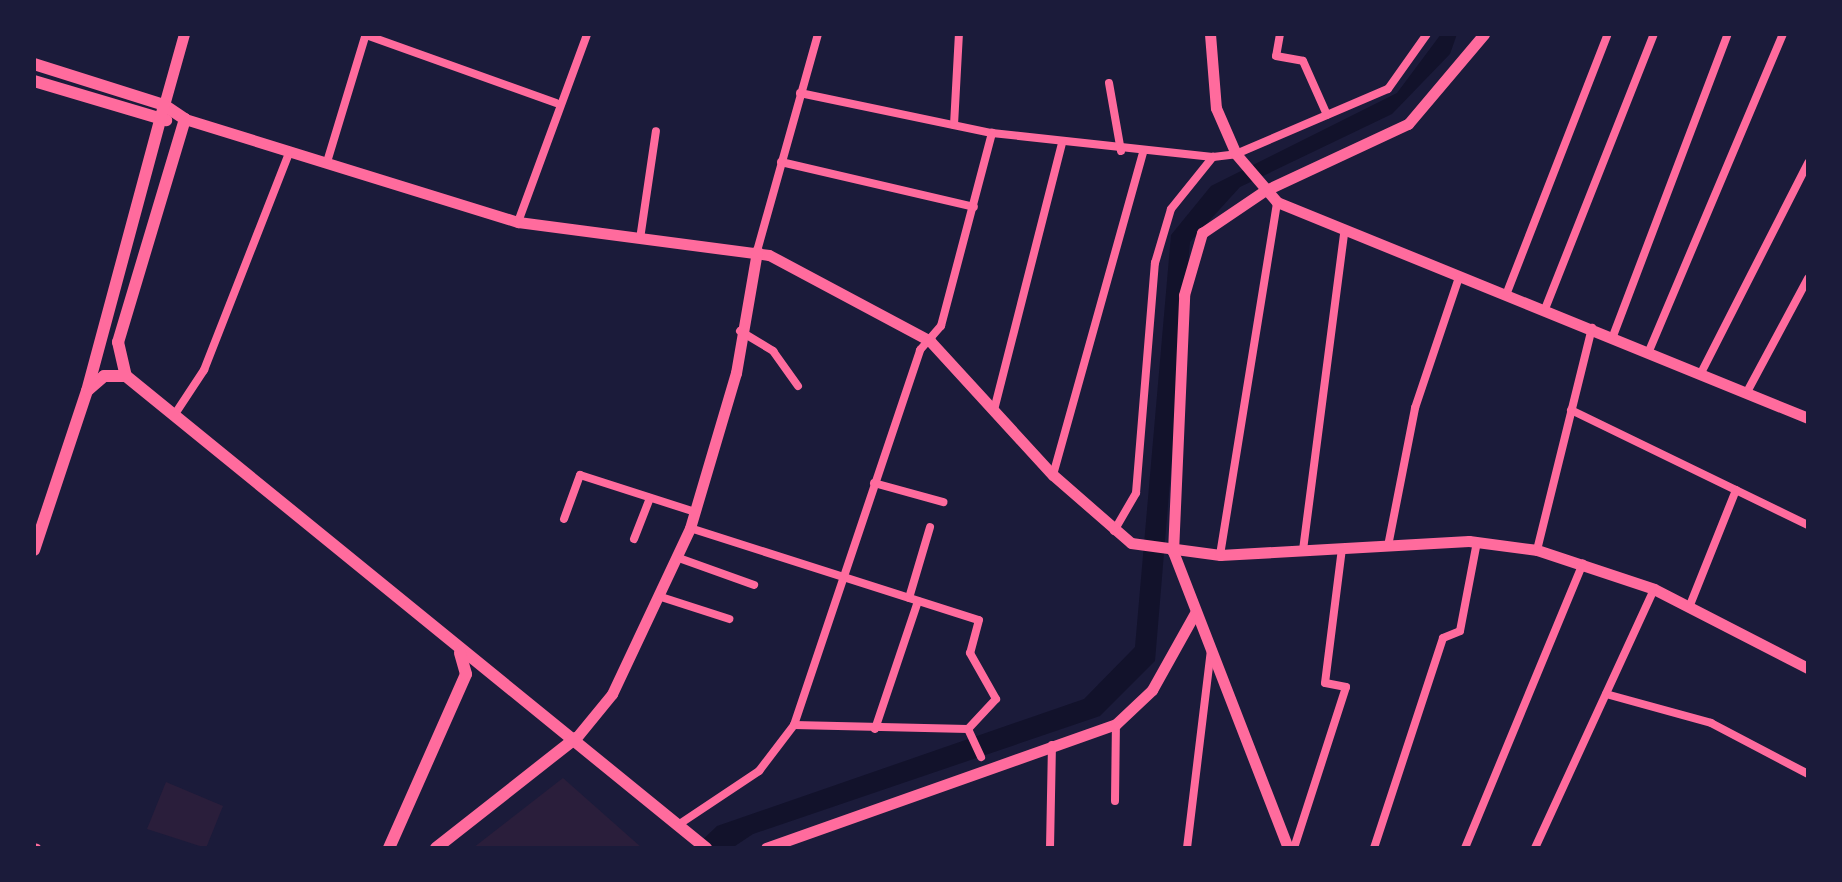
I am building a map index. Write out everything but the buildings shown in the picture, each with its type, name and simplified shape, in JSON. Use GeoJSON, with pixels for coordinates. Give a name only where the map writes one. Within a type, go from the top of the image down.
{"type":"FeatureCollection","features":[{"type":"Feature","properties":{"kind":"main road"},"geometry":{"type":"LineString","coordinates":[[34,64],[164,105],[185,119]]}},
{"type":"Feature","properties":{"kind":"main road"},"geometry":{"type":"LineString","coordinates":[[34,81],[161,120],[185,119]]}},
{"type":"Feature","properties":{"kind":"main road"},"geometry":{"type":"LineString","coordinates":[[34,550],[87,391],[164,105]]}},
{"type":"Feature","properties":{"kind":"main road"},"geometry":{"type":"LineString","coordinates":[[126,376],[118,342],[185,119]]}},
{"type":"Feature","properties":{"kind":"main road"},"geometry":{"type":"LineString","coordinates":[[87,391],[104,376],[126,376],[460,653],[576,738],[681,823],[702,844]]}},
{"type":"Feature","properties":{"kind":"main road"},"geometry":{"type":"LineString","coordinates":[[389,848],[466,674],[460,653]]}},
{"type":"Feature","properties":{"kind":"main road"},"geometry":{"type":"LineString","coordinates":[[436,848],[576,738]]}},
{"type":"Feature","properties":{"kind":"street"},"geometry":{"type":"LineString","coordinates":[[164,105],[184,34]]}},
{"type":"Feature","properties":{"kind":"street"},"geometry":{"type":"LineString","coordinates":[[518,222],[556,103],[587,34]]}},
{"type":"Feature","properties":{"kind":"street"},"geometry":{"type":"LineString","coordinates":[[576,738],[612,694],[690,528],[736,373],[740,330],[757,251],[818,34]]}},
{"type":"Feature","properties":{"kind":"street"},"geometry":{"type":"LineString","coordinates":[[954,125],[959,34]]}},
{"type":"Feature","properties":{"kind":"street"},"geometry":{"type":"LineString","coordinates":[[1210,34],[1207,71],[1236,154],[1260,187],[1277,202],[1344,235],[1593,327],[1808,418]]}},
{"type":"Feature","properties":{"kind":"street"},"geometry":{"type":"LineString","coordinates":[[1280,34],[1276,56],[1303,61],[1327,115]]}},
{"type":"Feature","properties":{"kind":"street"},"geometry":{"type":"LineString","coordinates":[[800,93],[992,133],[1062,144],[1213,157],[1236,154],[1388,89],[1427,34]]}},
{"type":"Feature","properties":{"kind":"street"},"geometry":{"type":"LineString","coordinates":[[1288,848],[1173,552],[1184,295],[1202,233],[1260,187],[1408,124],[1484,34]]}},
{"type":"Feature","properties":{"kind":"street"},"geometry":{"type":"LineString","coordinates":[[1506,295],[1608,34]]}},
{"type":"Feature","properties":{"kind":"street"},"geometry":{"type":"LineString","coordinates":[[1545,309],[1654,34]]}},
{"type":"Feature","properties":{"kind":"street"},"geometry":{"type":"LineString","coordinates":[[1613,336],[1728,34]]}},
{"type":"Feature","properties":{"kind":"street"},"geometry":{"type":"LineString","coordinates":[[1649,351],[1783,34]]}},
{"type":"Feature","properties":{"kind":"street"},"geometry":{"type":"LineString","coordinates":[[327,162],[366,35],[556,103]]}},
{"type":"Feature","properties":{"kind":"street"},"geometry":{"type":"LineString","coordinates":[[1109,83],[1121,151]]}},
{"type":"Feature","properties":{"kind":"street"},"geometry":{"type":"LineString","coordinates":[[185,119],[518,222],[757,251],[824,280],[930,341],[1053,475],[1114,532],[1173,552],[1220,555],[1477,542],[1537,550],[1654,589],[1808,668]]}},
{"type":"Feature","properties":{"kind":"street"},"geometry":{"type":"LineString","coordinates":[[640,239],[656,131]]}},
{"type":"Feature","properties":{"kind":"street"},"geometry":{"type":"LineString","coordinates":[[681,823],[759,771],[794,725],[920,350],[941,326],[992,133]]}},
{"type":"Feature","properties":{"kind":"street"},"geometry":{"type":"LineString","coordinates":[[994,410],[1062,144]]}},
{"type":"Feature","properties":{"kind":"street"},"geometry":{"type":"LineString","coordinates":[[175,414],[204,370],[290,151]]}},
{"type":"Feature","properties":{"kind":"street"},"geometry":{"type":"LineString","coordinates":[[1053,475],[1143,152]]}},
{"type":"Feature","properties":{"kind":"street"},"geometry":{"type":"LineString","coordinates":[[1114,532],[1136,493],[1155,263],[1171,209],[1213,157]]}},
{"type":"Feature","properties":{"kind":"street"},"geometry":{"type":"LineString","coordinates":[[781,162],[974,207]]}},
{"type":"Feature","properties":{"kind":"street"},"geometry":{"type":"LineString","coordinates":[[1701,373],[1808,163]]}},
{"type":"Feature","properties":{"kind":"street"},"geometry":{"type":"LineString","coordinates":[[1220,555],[1277,202]]}},
{"type":"Feature","properties":{"kind":"street"},"geometry":{"type":"LineString","coordinates":[[1303,550],[1344,235]]}},
{"type":"Feature","properties":{"kind":"street"},"geometry":{"type":"LineString","coordinates":[[1388,546],[1415,408],[1459,277]]}},
{"type":"Feature","properties":{"kind":"street"},"geometry":{"type":"LineString","coordinates":[[1747,392],[1808,278]]}},
{"type":"Feature","properties":{"kind":"street"},"geometry":{"type":"LineString","coordinates":[[1537,550],[1593,327]]}},
{"type":"Feature","properties":{"kind":"street"},"geometry":{"type":"LineString","coordinates":[[740,330],[773,351],[798,386]]}},
{"type":"Feature","properties":{"kind":"street"},"geometry":{"type":"LineString","coordinates":[[1571,410],[1808,525]]}},
{"type":"Feature","properties":{"kind":"street"},"geometry":{"type":"LineString","coordinates":[[564,519],[580,475],[695,512]]}},
{"type":"Feature","properties":{"kind":"street"},"geometry":{"type":"LineString","coordinates":[[874,483],[943,502]]}},
{"type":"Feature","properties":{"kind":"street"},"geometry":{"type":"LineString","coordinates":[[1690,605],[1736,490]]}},
{"type":"Feature","properties":{"kind":"street"},"geometry":{"type":"LineString","coordinates":[[634,539],[650,498]]}},
{"type":"Feature","properties":{"kind":"street"},"geometry":{"type":"LineString","coordinates":[[875,729],[914,599],[930,527]]}},
{"type":"Feature","properties":{"kind":"street"},"geometry":{"type":"LineString","coordinates":[[690,528],[979,620],[970,653],[996,699],[970,733]]}},
{"type":"Feature","properties":{"kind":"street"},"geometry":{"type":"LineString","coordinates":[[1374,848],[1443,638],[1460,631],[1477,542]]}},
{"type":"Feature","properties":{"kind":"street"},"geometry":{"type":"LineString","coordinates":[[1294,848],[1346,687],[1325,683],[1342,548]]}},
{"type":"Feature","properties":{"kind":"street"},"geometry":{"type":"LineString","coordinates":[[676,557],[754,585]]}},
{"type":"Feature","properties":{"kind":"street"},"geometry":{"type":"LineString","coordinates":[[1465,848],[1583,563]]}},
{"type":"Feature","properties":{"kind":"street"},"geometry":{"type":"LineString","coordinates":[[1535,848],[1654,589]]}},
{"type":"Feature","properties":{"kind":"street"},"geometry":{"type":"LineString","coordinates":[[658,596],[729,619]]}},
{"type":"Feature","properties":{"kind":"street"},"geometry":{"type":"LineString","coordinates":[[766,848],[1116,724],[1152,690],[1195,613]]}},
{"type":"Feature","properties":{"kind":"street"},"geometry":{"type":"LineString","coordinates":[[1187,848],[1211,651]]}},
{"type":"Feature","properties":{"kind":"street"},"geometry":{"type":"LineString","coordinates":[[1606,694],[1711,723],[1808,774]]}},
{"type":"Feature","properties":{"kind":"street"},"geometry":{"type":"LineString","coordinates":[[1115,801],[1116,724]]}},
{"type":"Feature","properties":{"kind":"street"},"geometry":{"type":"LineString","coordinates":[[794,725],[970,733]]}},
{"type":"Feature","properties":{"kind":"street"},"geometry":{"type":"LineString","coordinates":[[970,733],[981,757]]}},
{"type":"Feature","properties":{"kind":"street"},"geometry":{"type":"LineString","coordinates":[[1052,745],[1050,848],[1057,848]]}},
{"type":"Feature","properties":{"kind":"shaded area"},"geometry":{"type":"Polygon","coordinates":[[[1441,34],[1457,34],[1450,54],[1392,114],[1240,187],[1190,242],[1155,661],[1100,716],[753,834],[732,848],[694,848],[717,826],[1084,699],[1135,647],[1171,235],[1211,186],[1397,93],[1441,34]]]}},
{"type":"Feature","properties":{"kind":"shaded area"},"geometry":{"type":"Polygon","coordinates":[[[563,778],[642,848],[473,848],[563,778]]]}},
{"type":"Feature","properties":{"kind":"shaded area"},"geometry":{"type":"Polygon","coordinates":[[[166,782],[223,806],[206,848],[147,829],[166,782]]]}}]}
